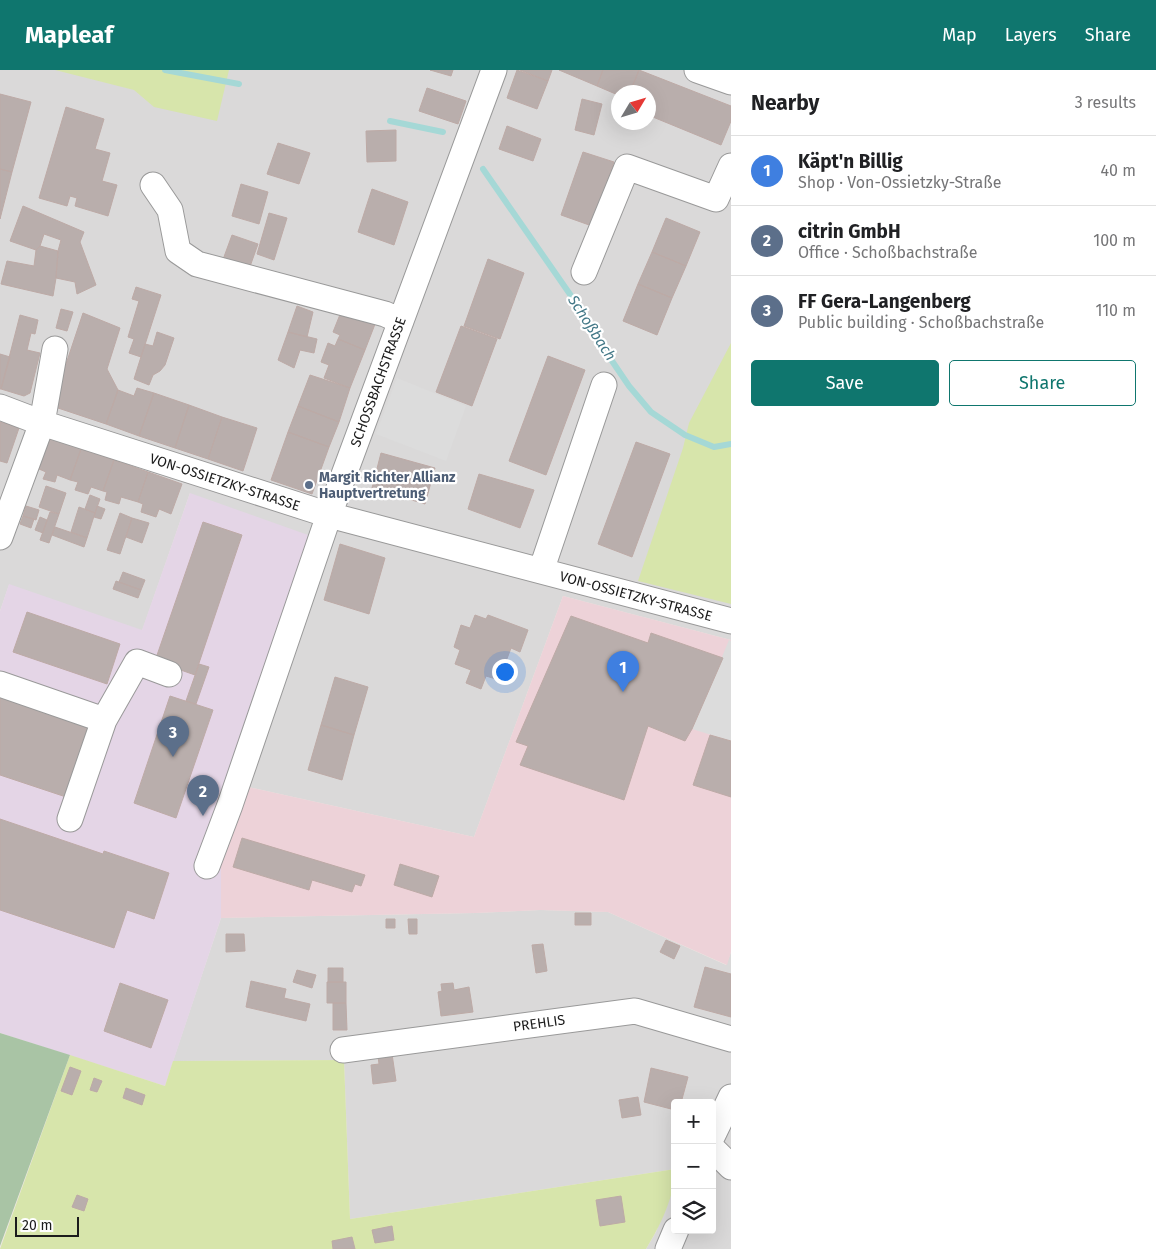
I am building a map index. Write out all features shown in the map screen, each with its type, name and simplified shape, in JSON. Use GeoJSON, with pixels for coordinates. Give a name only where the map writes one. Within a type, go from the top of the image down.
{"type":"FeatureCollection","features":[{"type":"Feature","properties":{"kind":"street","name":"SCHOSSBACHSTRASSE"},"geometry":{"type":"LineString","coordinates":[[207,866],[230,805],[329,514],[494,70]]}},
{"type":"Feature","properties":{"kind":"street"},"geometry":{"type":"LineString","coordinates":[[697,70],[731,82]]}},
{"type":"Feature","properties":{"kind":"street"},"geometry":{"type":"LineString","coordinates":[[584,272],[627,167],[716,199],[731,166]]}},
{"type":"Feature","properties":{"kind":"street"},"geometry":{"type":"LineString","coordinates":[[153,185],[170,210],[178,251],[197,264],[385,314],[401,321]]}},
{"type":"Feature","properties":{"kind":"street"},"geometry":{"type":"LineString","coordinates":[[0,537],[42,423],[55,349]]}},
{"type":"Feature","properties":{"kind":"street","name":"VON-OSSIETZKY-STRASSE"},"geometry":{"type":"LineString","coordinates":[[540,571],[604,385]]}},
{"type":"Feature","properties":{"kind":"street","name":"VON-OSSIETZKY-STRASSE"},"geometry":{"type":"LineString","coordinates":[[0,406],[42,423],[329,514],[731,621]]}},
{"type":"Feature","properties":{"kind":"street"},"geometry":{"type":"LineString","coordinates":[[70,819],[104,720],[137,662],[169,674]]}},
{"type":"Feature","properties":{"kind":"street"},"geometry":{"type":"LineString","coordinates":[[0,684],[104,720]]}},
{"type":"Feature","properties":{"kind":"street","name":"PREHLIS"},"geometry":{"type":"LineString","coordinates":[[343,1050],[635,1010],[731,1039]]}},
{"type":"Feature","properties":{"kind":"street"},"geometry":{"type":"LineString","coordinates":[[716,1129],[731,1098]]}},
{"type":"Feature","properties":{"kind":"street"},"geometry":{"type":"LineString","coordinates":[[716,1152],[731,1167]]}},
{"type":"Feature","properties":{"kind":"street"},"geometry":{"type":"LineString","coordinates":[[668,1249],[674,1234]]}},
{"type":"Feature","properties":{"kind":"shaded area"},"geometry":{"type":"Polygon","coordinates":[[[0,70],[731,70],[731,640],[563,596],[474,837],[248,787],[190,493],[142,631],[9,585],[0,611],[0,70]]]}},
{"type":"Feature","properties":{"kind":"shaded area"},"geometry":{"type":"Polygon","coordinates":[[[397,378],[466,406],[446,461],[376,434],[397,378]]]}},
{"type":"Feature","properties":{"kind":"shaded area"},"geometry":{"type":"Polygon","coordinates":[[[190,493],[308,535],[230,805],[221,865],[221,918],[165,1086],[0,1033],[0,611],[9,584],[142,630],[190,493]]]}},
{"type":"Feature","properties":{"kind":"shaded area"},"geometry":{"type":"Polygon","coordinates":[[[563,596],[731,640],[731,952],[727,965],[608,912],[540,910],[221,918],[221,865],[248,787],[474,837],[563,596]]]}},
{"type":"Feature","properties":{"kind":"shaded area"},"geometry":{"type":"Polygon","coordinates":[[[729,640],[731,641],[731,741],[692,729],[729,640]]]}},
{"type":"Feature","properties":{"kind":"shaded area"},"geometry":{"type":"Polygon","coordinates":[[[540,910],[608,912],[726,965],[731,952],[731,1249],[646,1249],[656,1232],[671,1193],[671,1234],[716,1234],[716,1099],[671,1099],[671,1170],[350,1219],[344,1060],[173,1061],[221,918],[540,910]]]}},
{"type":"Feature","properties":{"kind":"green space"},"geometry":{"type":"Polygon","coordinates":[[[55,70],[229,70],[217,121],[154,107],[134,90],[55,70]]]}},
{"type":"Feature","properties":{"kind":"green space"},"geometry":{"type":"Polygon","coordinates":[[[731,343],[731,604],[638,581],[683,448],[689,423],[731,343]]]}},
{"type":"Feature","properties":{"kind":"green space"},"geometry":{"type":"Polygon","coordinates":[[[0,1033],[70,1055],[0,1246],[0,1033]]]}},
{"type":"Feature","properties":{"kind":"green space"},"geometry":{"type":"Polygon","coordinates":[[[70,1055],[165,1086],[173,1061],[344,1060],[350,1219],[671,1170],[670,1200],[646,1249],[0,1249],[70,1055]]]}},
{"type":"Feature","properties":{"kind":"building"},"geometry":{"type":"Polygon","coordinates":[[[430,70],[453,70],[451,76],[430,70]]]}},
{"type":"Feature","properties":{"kind":"building"},"geometry":{"type":"Polygon","coordinates":[[[517,70],[548,81],[537,109],[507,98],[517,70]]]}},
{"type":"Feature","properties":{"kind":"building"},"geometry":{"type":"Polygon","coordinates":[[[520,70],[552,70],[548,81],[520,70]]]}},
{"type":"Feature","properties":{"kind":"building"},"geometry":{"type":"Polygon","coordinates":[[[559,70],[603,70],[597,86],[559,70]]]}},
{"type":"Feature","properties":{"kind":"building"},"geometry":{"type":"Polygon","coordinates":[[[603,70],[639,70],[633,85],[611,85],[611,92],[597,86],[603,70]]]}},
{"type":"Feature","properties":{"kind":"building"},"geometry":{"type":"Polygon","coordinates":[[[639,70],[731,106],[731,121],[721,145],[656,118],[656,85],[633,85],[639,70]]]}},
{"type":"Feature","properties":{"kind":"building"},"geometry":{"type":"Polygon","coordinates":[[[427,88],[466,101],[458,124],[419,111],[427,88]]]}},
{"type":"Feature","properties":{"kind":"building"},"geometry":{"type":"Polygon","coordinates":[[[0,94],[31,102],[12,172],[0,169],[0,94]]]}},
{"type":"Feature","properties":{"kind":"building"},"geometry":{"type":"Polygon","coordinates":[[[582,99],[602,104],[594,135],[575,130],[582,99]]]}},
{"type":"Feature","properties":{"kind":"building"},"geometry":{"type":"Polygon","coordinates":[[[66,107],[104,119],[95,149],[110,153],[102,181],[117,185],[108,216],[75,206],[77,198],[70,196],[67,206],[39,198],[66,107]]]}},
{"type":"Feature","properties":{"kind":"building"},"geometry":{"type":"Polygon","coordinates":[[[507,126],[541,139],[533,161],[499,149],[507,126]]]}},
{"type":"Feature","properties":{"kind":"building"},"geometry":{"type":"Polygon","coordinates":[[[396,130],[396,161],[367,162],[366,131],[396,130]]]}},
{"type":"Feature","properties":{"kind":"building"},"geometry":{"type":"Polygon","coordinates":[[[278,143],[310,153],[299,184],[267,174],[278,143]]]}},
{"type":"Feature","properties":{"kind":"building"},"geometry":{"type":"Polygon","coordinates":[[[583,152],[614,162],[592,226],[561,215],[583,152]]]}},
{"type":"Feature","properties":{"kind":"building"},"geometry":{"type":"Polygon","coordinates":[[[0,169],[12,172],[0,219],[0,169]]]}},
{"type":"Feature","properties":{"kind":"building"},"geometry":{"type":"Polygon","coordinates":[[[241,184],[268,192],[259,224],[232,216],[241,184]]]}},
{"type":"Feature","properties":{"kind":"building"},"geometry":{"type":"Polygon","coordinates":[[[372,189],[408,202],[394,245],[358,232],[372,189]]]}},
{"type":"Feature","properties":{"kind":"building"},"geometry":{"type":"Polygon","coordinates":[[[23,206],[84,232],[80,242],[96,285],[77,294],[75,282],[56,278],[58,251],[61,240],[44,234],[40,246],[36,250],[10,241],[23,206]]]}},
{"type":"Feature","properties":{"kind":"building"},"geometry":{"type":"Polygon","coordinates":[[[269,213],[287,218],[274,260],[257,254],[269,213]]]}},
{"type":"Feature","properties":{"kind":"building"},"geometry":{"type":"Polygon","coordinates":[[[666,218],[700,232],[686,266],[652,252],[666,218]]]}},
{"type":"Feature","properties":{"kind":"building"},"geometry":{"type":"Polygon","coordinates":[[[232,235],[258,244],[247,275],[221,265],[232,235]]]}},
{"type":"Feature","properties":{"kind":"building"},"geometry":{"type":"Polygon","coordinates":[[[40,246],[58,251],[53,296],[1,284],[7,261],[34,266],[36,250],[40,246]]]}},
{"type":"Feature","properties":{"kind":"building"},"geometry":{"type":"Polygon","coordinates":[[[652,252],[686,266],[672,298],[638,284],[652,252]]]}},
{"type":"Feature","properties":{"kind":"building"},"geometry":{"type":"Polygon","coordinates":[[[488,259],[524,273],[500,339],[464,326],[488,259]]]}},
{"type":"Feature","properties":{"kind":"building"},"geometry":{"type":"Polygon","coordinates":[[[638,284],[672,298],[657,335],[623,321],[638,284]]]}},
{"type":"Feature","properties":{"kind":"building"},"geometry":{"type":"Polygon","coordinates":[[[136,287],[161,295],[141,357],[129,353],[134,339],[128,337],[139,301],[132,299],[136,287]]]}},
{"type":"Feature","properties":{"kind":"building"},"geometry":{"type":"Polygon","coordinates":[[[297,306],[313,312],[307,337],[288,332],[297,306]]]}},
{"type":"Feature","properties":{"kind":"building"},"geometry":{"type":"Polygon","coordinates":[[[61,309],[73,312],[67,331],[56,328],[61,309]]]}},
{"type":"Feature","properties":{"kind":"building"},"geometry":{"type":"Polygon","coordinates":[[[341,312],[377,319],[365,350],[338,339],[340,335],[333,332],[341,312]]]}},
{"type":"Feature","properties":{"kind":"building"},"geometry":{"type":"Polygon","coordinates":[[[83,313],[120,328],[107,369],[118,390],[106,424],[52,406],[83,313]]]}},
{"type":"Feature","properties":{"kind":"building"},"geometry":{"type":"Polygon","coordinates":[[[20,315],[38,320],[35,334],[31,333],[27,350],[40,353],[30,393],[24,396],[1,389],[20,315]]]}},
{"type":"Feature","properties":{"kind":"building"},"geometry":{"type":"Polygon","coordinates":[[[461,326],[497,339],[472,406],[436,392],[461,326]]]}},
{"type":"Feature","properties":{"kind":"building"},"geometry":{"type":"Polygon","coordinates":[[[157,332],[174,338],[165,365],[153,375],[149,385],[134,379],[145,344],[153,346],[157,332]]]}},
{"type":"Feature","properties":{"kind":"building"},"geometry":{"type":"Polygon","coordinates":[[[288,332],[317,339],[314,353],[300,350],[294,368],[278,360],[288,332]]]}},
{"type":"Feature","properties":{"kind":"building"},"geometry":{"type":"Polygon","coordinates":[[[338,339],[365,350],[350,388],[324,378],[329,365],[321,362],[328,343],[335,346],[338,339]]]}},
{"type":"Feature","properties":{"kind":"building"},"geometry":{"type":"Polygon","coordinates":[[[0,354],[10,357],[1,389],[0,389],[0,354]]]}},
{"type":"Feature","properties":{"kind":"building"},"geometry":{"type":"Polygon","coordinates":[[[548,356],[585,370],[546,475],[509,461],[548,356]]]}},
{"type":"Feature","properties":{"kind":"building"},"geometry":{"type":"Polygon","coordinates":[[[310,375],[350,388],[339,422],[298,406],[310,375]]]}},
{"type":"Feature","properties":{"kind":"building"},"geometry":{"type":"Polygon","coordinates":[[[137,388],[154,393],[139,436],[106,424],[118,390],[134,396],[137,388]]]}},
{"type":"Feature","properties":{"kind":"building"},"geometry":{"type":"Polygon","coordinates":[[[154,393],[189,405],[175,448],[139,436],[154,393]]]}},
{"type":"Feature","properties":{"kind":"building"},"geometry":{"type":"Polygon","coordinates":[[[189,405],[222,417],[208,459],[175,448],[189,405]]]}},
{"type":"Feature","properties":{"kind":"building"},"geometry":{"type":"Polygon","coordinates":[[[298,406],[339,422],[329,447],[288,432],[298,406]]]}},
{"type":"Feature","properties":{"kind":"building"},"geometry":{"type":"Polygon","coordinates":[[[222,417],[257,428],[243,471],[208,459],[222,417]]]}},
{"type":"Feature","properties":{"kind":"building"},"geometry":{"type":"Polygon","coordinates":[[[0,422],[19,428],[7,463],[0,461],[0,422]]]}},
{"type":"Feature","properties":{"kind":"building"},"geometry":{"type":"Polygon","coordinates":[[[288,432],[329,447],[312,494],[271,480],[288,432]]]}},
{"type":"Feature","properties":{"kind":"building"},"geometry":{"type":"Polygon","coordinates":[[[49,438],[81,449],[70,480],[57,475],[55,482],[43,479],[46,472],[39,469],[49,438]]]}},
{"type":"Feature","properties":{"kind":"building"},"geometry":{"type":"Polygon","coordinates":[[[636,442],[670,454],[632,557],[598,544],[636,442]]]}},
{"type":"Feature","properties":{"kind":"building"},"geometry":{"type":"Polygon","coordinates":[[[81,449],[114,460],[103,491],[91,487],[88,494],[75,490],[78,482],[70,480],[81,449]]]}},
{"type":"Feature","properties":{"kind":"building"},"geometry":{"type":"Polygon","coordinates":[[[381,453],[435,468],[425,504],[372,488],[381,453]]]}},
{"type":"Feature","properties":{"kind":"building"},"geometry":{"type":"Polygon","coordinates":[[[114,460],[148,472],[138,502],[121,497],[119,504],[105,500],[107,492],[103,491],[114,460]]]}},
{"type":"Feature","properties":{"kind":"building"},"geometry":{"type":"Polygon","coordinates":[[[148,472],[182,484],[171,514],[159,509],[156,517],[141,512],[143,504],[138,502],[148,472]]]}},
{"type":"Feature","properties":{"kind":"building"},"geometry":{"type":"Polygon","coordinates":[[[479,474],[534,490],[520,528],[468,509],[479,474]]]}},
{"type":"Feature","properties":{"kind":"building"},"geometry":{"type":"Polygon","coordinates":[[[46,486],[66,493],[59,514],[39,507],[46,486]]]}},
{"type":"Feature","properties":{"kind":"building"},"geometry":{"type":"Polygon","coordinates":[[[90,495],[100,499],[95,513],[85,509],[90,495]]]}},
{"type":"Feature","properties":{"kind":"building"},"geometry":{"type":"Polygon","coordinates":[[[26,506],[39,510],[36,520],[23,516],[26,506]]]}},
{"type":"Feature","properties":{"kind":"building"},"geometry":{"type":"Polygon","coordinates":[[[97,506],[105,509],[101,519],[94,517],[97,506]]]}},
{"type":"Feature","properties":{"kind":"building"},"geometry":{"type":"Polygon","coordinates":[[[79,507],[95,513],[87,538],[71,532],[79,507]]]}},
{"type":"Feature","properties":{"kind":"building"},"geometry":{"type":"Polygon","coordinates":[[[50,512],[59,514],[49,543],[40,540],[50,512]]]}},
{"type":"Feature","properties":{"kind":"building"},"geometry":{"type":"Polygon","coordinates":[[[120,513],[132,518],[120,554],[107,550],[120,513]]]}},
{"type":"Feature","properties":{"kind":"building"},"geometry":{"type":"Polygon","coordinates":[[[23,516],[34,519],[31,528],[20,524],[23,516]]]}},
{"type":"Feature","properties":{"kind":"building"},"geometry":{"type":"Polygon","coordinates":[[[40,517],[47,520],[43,533],[35,530],[40,517]]]}},
{"type":"Feature","properties":{"kind":"building"},"geometry":{"type":"Polygon","coordinates":[[[132,518],[149,523],[142,543],[126,537],[132,518]]]}},
{"type":"Feature","properties":{"kind":"building"},"geometry":{"type":"Polygon","coordinates":[[[203,522],[242,535],[195,675],[155,661],[203,522]]]}},
{"type":"Feature","properties":{"kind":"building"},"geometry":{"type":"Polygon","coordinates":[[[55,527],[87,538],[84,547],[52,535],[55,527]]]}},
{"type":"Feature","properties":{"kind":"building"},"geometry":{"type":"Polygon","coordinates":[[[340,544],[385,558],[369,614],[324,600],[340,544]]]}},
{"type":"Feature","properties":{"kind":"building"},"geometry":{"type":"Polygon","coordinates":[[[123,572],[145,580],[141,590],[119,582],[123,572]]]}},
{"type":"Feature","properties":{"kind":"building"},"geometry":{"type":"Polygon","coordinates":[[[116,581],[141,590],[138,598],[113,589],[116,581]]]}},
{"type":"Feature","properties":{"kind":"building"},"geometry":{"type":"Polygon","coordinates":[[[27,612],[120,644],[107,684],[13,652],[27,612]]]}},
{"type":"Feature","properties":{"kind":"building"},"geometry":{"type":"Polygon","coordinates":[[[475,615],[486,619],[488,615],[528,630],[520,652],[511,648],[499,680],[486,676],[481,689],[466,683],[471,670],[455,664],[460,650],[454,647],[461,625],[470,628],[475,615]]]}},
{"type":"Feature","properties":{"kind":"building"},"geometry":{"type":"Polygon","coordinates":[[[571,616],[648,643],[651,633],[723,658],[685,741],[648,726],[624,800],[520,765],[528,746],[516,742],[571,616]]]}},
{"type":"Feature","properties":{"kind":"building"},"geometry":{"type":"Polygon","coordinates":[[[199,664],[209,667],[196,704],[186,701],[199,664]]]}},
{"type":"Feature","properties":{"kind":"building"},"geometry":{"type":"Polygon","coordinates":[[[335,677],[368,687],[354,735],[321,725],[335,677]]]}},
{"type":"Feature","properties":{"kind":"building"},"geometry":{"type":"Polygon","coordinates":[[[0,691],[93,722],[69,798],[0,775],[0,691]]]}},
{"type":"Feature","properties":{"kind":"building"},"geometry":{"type":"Polygon","coordinates":[[[170,696],[213,710],[176,818],[134,803],[170,696]]]}},
{"type":"Feature","properties":{"kind":"building"},"geometry":{"type":"Polygon","coordinates":[[[321,725],[354,735],[342,780],[308,770],[321,725]]]}},
{"type":"Feature","properties":{"kind":"building"},"geometry":{"type":"Polygon","coordinates":[[[710,735],[731,741],[731,797],[693,785],[710,735]]]}},
{"type":"Feature","properties":{"kind":"building"},"geometry":{"type":"Polygon","coordinates":[[[0,819],[103,854],[104,851],[169,873],[154,919],[127,910],[114,948],[0,910],[0,819]]]}},
{"type":"Feature","properties":{"kind":"building"},"geometry":{"type":"Polygon","coordinates":[[[242,838],[365,875],[361,886],[355,884],[352,892],[312,880],[309,890],[233,867],[242,838]]]}},
{"type":"Feature","properties":{"kind":"building"},"geometry":{"type":"Polygon","coordinates":[[[400,864],[439,876],[432,897],[394,885],[400,864]]]}},
{"type":"Feature","properties":{"kind":"building"},"geometry":{"type":"Polygon","coordinates":[[[575,913],[591,913],[591,925],[575,925],[575,913]]]}},
{"type":"Feature","properties":{"kind":"building"},"geometry":{"type":"Polygon","coordinates":[[[386,919],[395,919],[395,928],[386,928],[386,919]]]}},
{"type":"Feature","properties":{"kind":"building"},"geometry":{"type":"Polygon","coordinates":[[[408,919],[417,919],[417,934],[409,934],[408,919]]]}},
{"type":"Feature","properties":{"kind":"building"},"geometry":{"type":"Polygon","coordinates":[[[226,934],[244,934],[245,951],[226,952],[226,934]]]}},
{"type":"Feature","properties":{"kind":"building"},"geometry":{"type":"Polygon","coordinates":[[[666,940],[680,946],[674,959],[660,952],[666,940]]]}},
{"type":"Feature","properties":{"kind":"building"},"geometry":{"type":"Polygon","coordinates":[[[543,944],[547,971],[536,973],[532,945],[543,944]]]}},
{"type":"Feature","properties":{"kind":"building"},"geometry":{"type":"Polygon","coordinates":[[[705,967],[731,974],[731,1017],[694,1007],[705,967]]]}},
{"type":"Feature","properties":{"kind":"building"},"geometry":{"type":"Polygon","coordinates":[[[328,968],[343,968],[343,982],[328,982],[328,968]]]}},
{"type":"Feature","properties":{"kind":"building"},"geometry":{"type":"Polygon","coordinates":[[[297,970],[316,975],[312,988],[293,982],[297,970]]]}},
{"type":"Feature","properties":{"kind":"building"},"geometry":{"type":"Polygon","coordinates":[[[251,981],[286,989],[284,998],[310,1004],[306,1021],[246,1007],[251,981]]]}},
{"type":"Feature","properties":{"kind":"building"},"geometry":{"type":"Polygon","coordinates":[[[327,982],[346,982],[346,1003],[327,1003],[327,982]]]}},
{"type":"Feature","properties":{"kind":"building"},"geometry":{"type":"Polygon","coordinates":[[[120,983],[168,1000],[151,1048],[104,1031],[120,983]]]}},
{"type":"Feature","properties":{"kind":"building"},"geometry":{"type":"Polygon","coordinates":[[[453,983],[454,990],[469,987],[473,1012],[441,1016],[438,992],[442,991],[441,984],[453,983]]]}},
{"type":"Feature","properties":{"kind":"building"},"geometry":{"type":"Polygon","coordinates":[[[333,1003],[346,1003],[347,1030],[333,1030],[333,1003]]]}},
{"type":"Feature","properties":{"kind":"building"},"geometry":{"type":"Polygon","coordinates":[[[392,1054],[396,1081],[373,1084],[371,1065],[379,1064],[378,1056],[392,1054]]]}},
{"type":"Feature","properties":{"kind":"building"},"geometry":{"type":"Polygon","coordinates":[[[70,1067],[81,1071],[72,1095],[61,1091],[70,1067]]]}},
{"type":"Feature","properties":{"kind":"building"},"geometry":{"type":"Polygon","coordinates":[[[651,1068],[688,1077],[682,1099],[671,1099],[671,1109],[644,1102],[651,1068]]]}},
{"type":"Feature","properties":{"kind":"building"},"geometry":{"type":"Polygon","coordinates":[[[94,1078],[102,1081],[97,1092],[90,1090],[94,1078]]]}},
{"type":"Feature","properties":{"kind":"building"},"geometry":{"type":"Polygon","coordinates":[[[126,1088],[145,1095],[142,1105],[123,1098],[126,1088]]]}},
{"type":"Feature","properties":{"kind":"building"},"geometry":{"type":"Polygon","coordinates":[[[638,1097],[641,1115],[622,1118],[619,1100],[638,1097]]]}},
{"type":"Feature","properties":{"kind":"building"},"geometry":{"type":"Polygon","coordinates":[[[77,1195],[88,1199],[84,1211],[72,1207],[77,1195]]]}},
{"type":"Feature","properties":{"kind":"building"},"geometry":{"type":"Polygon","coordinates":[[[621,1196],[625,1222],[600,1226],[596,1200],[621,1196]]]}},
{"type":"Feature","properties":{"kind":"building"},"geometry":{"type":"Polygon","coordinates":[[[392,1226],[394,1240],[375,1243],[372,1230],[392,1226]]]}},
{"type":"Feature","properties":{"kind":"building"},"geometry":{"type":"Polygon","coordinates":[[[352,1237],[355,1249],[333,1249],[332,1241],[352,1237]]]}},
{"type":"Feature","properties":{"kind":"waterway","name":"Schoßbach"},"geometry":{"type":"LineString","coordinates":[[165,70],[239,84]]}},
{"type":"Feature","properties":{"kind":"waterway","name":"Schoßbach"},"geometry":{"type":"LineString","coordinates":[[390,121],[443,132]]}},
{"type":"Feature","properties":{"kind":"waterway","name":"Schoßbach"},"geometry":{"type":"LineString","coordinates":[[483,169],[583,313],[629,386],[651,412],[685,435],[714,447],[731,444]]}},
{"type":"Feature","properties":{"kind":"place","name":"Margit Richter Allianz Hauptvertretung"},"geometry":{"type":"Point","coordinates":[309,485]}},
{"type":"Feature","properties":{"kind":"place","name":"Käpt'n Billig"},"geometry":{"type":"Point","coordinates":[623,692]}},
{"type":"Feature","properties":{"kind":"place","name":"FF Gera-Langenberg"},"geometry":{"type":"Point","coordinates":[173,757]}},
{"type":"Feature","properties":{"kind":"place","name":"citrin GmbH"},"geometry":{"type":"Point","coordinates":[203,816]}}]}
